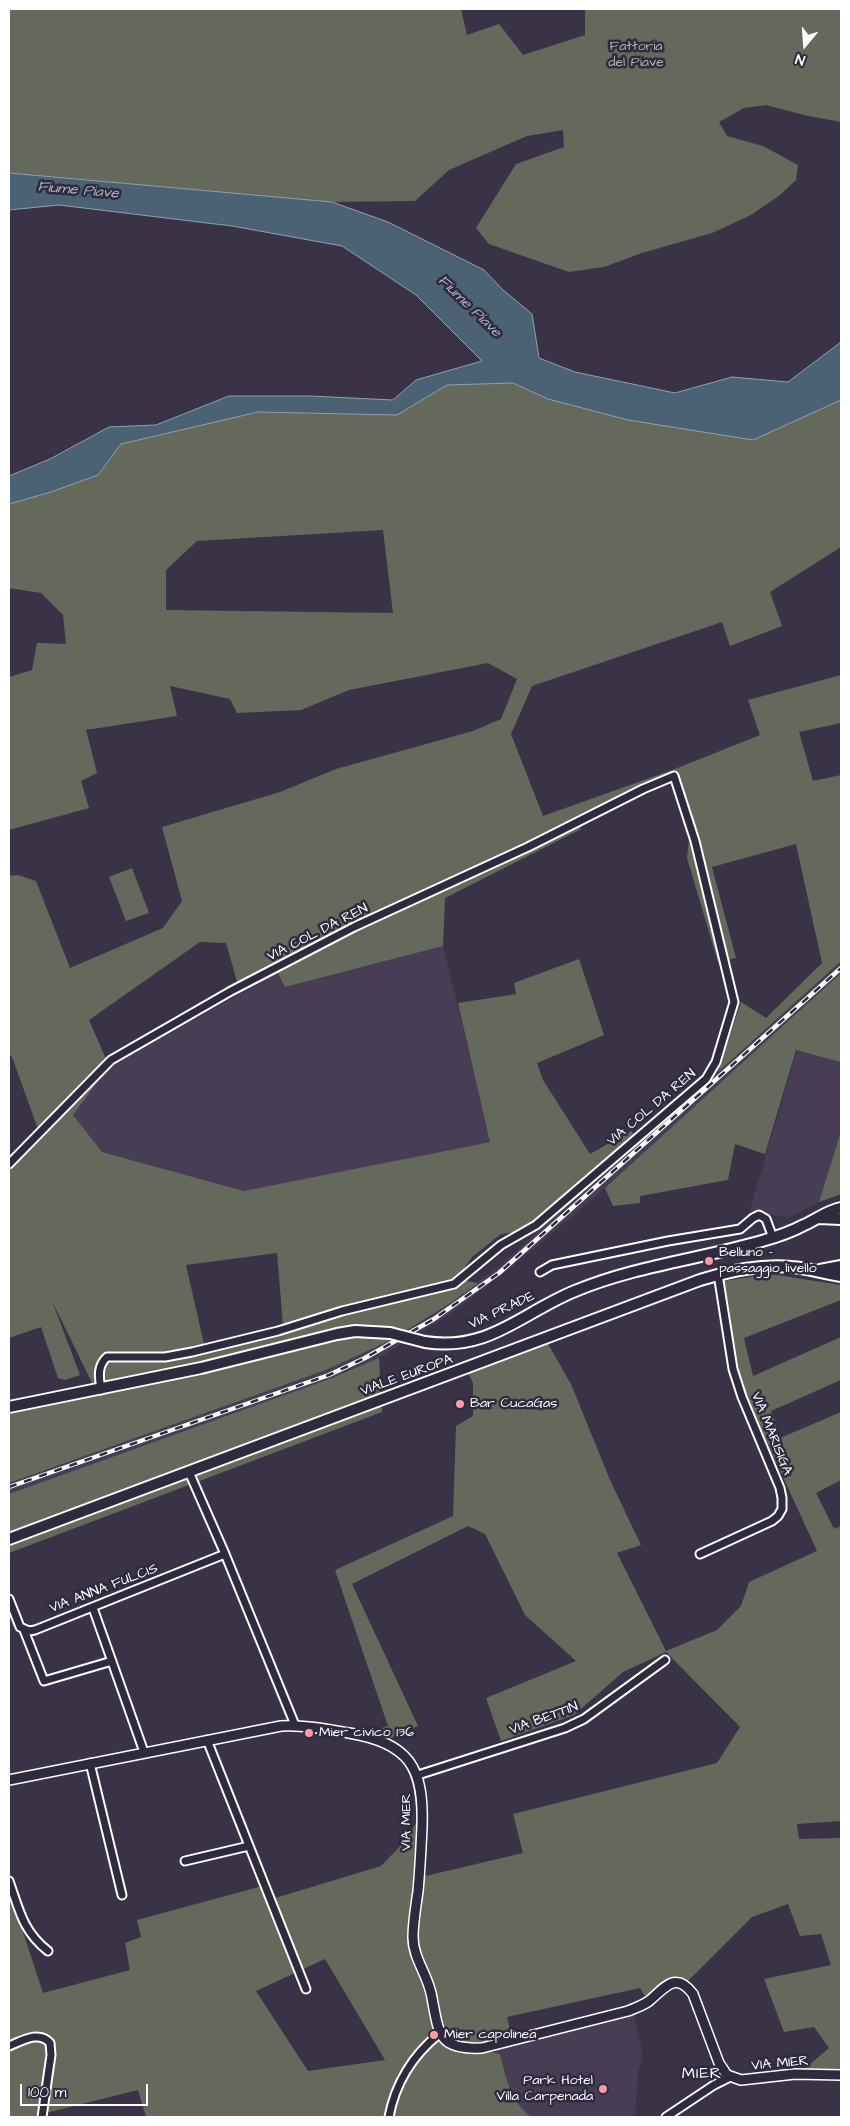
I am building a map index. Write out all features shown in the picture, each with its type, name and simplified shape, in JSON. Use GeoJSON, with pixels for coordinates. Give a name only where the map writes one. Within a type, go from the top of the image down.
{"type":"FeatureCollection","features":[{"type":"Feature","properties":{"kind":"main road","name":"VIA PRADE"},"geometry":{"type":"LineString","coordinates":[[9,1407],[101,1390],[355,1331],[390,1333],[424,1342],[458,1343],[480,1339],[560,1298],[594,1284],[773,1238],[818,1218],[831,1210],[841,1208]]}},
{"type":"Feature","properties":{"kind":"main road","name":"VIA PRADE"},"geometry":{"type":"LineString","coordinates":[[818,1218],[841,1220]]}},
{"type":"Feature","properties":{"kind":"main road","name":"VIALE EUROPA"},"geometry":{"type":"LineString","coordinates":[[9,1539],[718,1274],[766,1266],[793,1266],[841,1276]]}},
{"type":"Feature","properties":{"kind":"main road","name":"VIALE EUROPA"},"geometry":{"type":"LineString","coordinates":[[819,1271],[841,1266]]}},
{"type":"Feature","properties":{"kind":"street","name":"VIA COL DA REN"},"geometry":{"type":"LineString","coordinates":[[9,1164],[111,1060],[231,992],[354,927],[528,847],[643,789],[674,776],[695,841],[734,1002],[716,1062],[706,1079],[536,1225],[484,1258],[454,1284],[192,1352],[165,1357],[106,1357],[100,1362],[101,1390]]}},
{"type":"Feature","properties":{"kind":"street"},"geometry":{"type":"LineString","coordinates":[[540,1272],[552,1265],[668,1240],[740,1229],[753,1218],[760,1215],[766,1219],[773,1238]]}},
{"type":"Feature","properties":{"kind":"street","name":"VIA MARISIGA"},"geometry":{"type":"LineString","coordinates":[[700,1554],[772,1521],[782,1509],[780,1488],[742,1397],[734,1369],[718,1274]]}},
{"type":"Feature","properties":{"kind":"street"},"geometry":{"type":"LineString","coordinates":[[189,1472],[225,1554],[295,1725]]}},
{"type":"Feature","properties":{"kind":"street","name":"VIA ANNA FULCIS"},"geometry":{"type":"LineString","coordinates":[[24,1630],[35,1630],[225,1554]]}},
{"type":"Feature","properties":{"kind":"street"},"geometry":{"type":"LineString","coordinates":[[9,1599],[17,1623],[24,1630],[44,1681],[112,1661]]}},
{"type":"Feature","properties":{"kind":"street"},"geometry":{"type":"LineString","coordinates":[[93,1608],[144,1752]]}},
{"type":"Feature","properties":{"kind":"street","name":"VIA BETTIN"},"geometry":{"type":"LineString","coordinates":[[418,1775],[565,1728],[584,1719],[665,1660]]}},
{"type":"Feature","properties":{"kind":"street","name":"VIA MIER"},"geometry":{"type":"LineString","coordinates":[[9,1780],[144,1752],[269,1728],[295,1725],[357,1734],[384,1743],[405,1757],[418,1775],[423,1816],[413,1945],[416,1958],[432,1993],[439,2034]]}},
{"type":"Feature","properties":{"kind":"street"},"geometry":{"type":"LineString","coordinates":[[207,1740],[306,1989]]}},
{"type":"Feature","properties":{"kind":"street"},"geometry":{"type":"LineString","coordinates":[[90,1763],[122,1895]]}},
{"type":"Feature","properties":{"kind":"street"},"geometry":{"type":"LineString","coordinates":[[185,1861],[250,1846]]}},
{"type":"Feature","properties":{"kind":"street"},"geometry":{"type":"LineString","coordinates":[[9,1881],[26,1928],[35,1941],[48,1951]]}},
{"type":"Feature","properties":{"kind":"street"},"geometry":{"type":"LineString","coordinates":[[389,2117],[401,2079],[411,2064],[439,2034],[451,2044],[463,2048],[482,2048],[628,2011],[644,2004],[669,1983],[680,1983],[693,1994],[719,2063],[730,2077],[714,2085],[666,2117]]}},
{"type":"Feature","properties":{"kind":"street"},"geometry":{"type":"LineString","coordinates":[[9,2046],[35,2037],[44,2038],[50,2043],[51,2055],[42,2117]]}},
{"type":"Feature","properties":{"kind":"street","name":"VIA MIER"},"geometry":{"type":"LineString","coordinates":[[730,2077],[746,2081],[795,2074],[841,2076]]}},
{"type":"Feature","properties":{"kind":"shaded area"},"geometry":{"type":"Polygon","coordinates":[[[443,946],[491,1142],[244,1191],[102,1152],[73,1115],[109,1066],[278,973],[285,987],[443,946]]]}},
{"type":"Feature","properties":{"kind":"shaded area"},"geometry":{"type":"Polygon","coordinates":[[[841,961],[841,974],[605,1188],[529,1253],[453,1312],[379,1358],[332,1378],[9,1494],[9,1483],[326,1370],[389,1341],[452,1302],[508,1259],[841,961]]]}},
{"type":"Feature","properties":{"kind":"shaded area"},"geometry":{"type":"Polygon","coordinates":[[[797,1050],[841,1062],[841,1131],[819,1202],[788,1218],[750,1210],[797,1050]]]}},
{"type":"Feature","properties":{"kind":"shaded area"},"geometry":{"type":"Polygon","coordinates":[[[633,2011],[643,2055],[638,2073],[635,2117],[532,2117],[523,2112],[510,2090],[500,2054],[480,2050],[633,2011]]]}},
{"type":"Feature","properties":{"kind":"green space","name":"Fattoria del Piave"},"geometry":{"type":"Polygon","coordinates":[[[9,9],[461,9],[467,35],[499,24],[523,55],[585,35],[585,9],[841,9],[841,122],[766,105],[744,108],[719,122],[727,136],[763,146],[798,165],[796,180],[780,195],[751,215],[712,233],[642,253],[604,267],[569,272],[489,244],[476,228],[516,164],[564,147],[563,130],[527,136],[449,170],[415,201],[332,202],[9,173],[9,9]]]}},
{"type":"Feature","properties":{"kind":"green space"},"geometry":{"type":"Polygon","coordinates":[[[513,383],[548,399],[825,407],[841,400],[841,547],[770,592],[782,626],[730,646],[722,622],[532,686],[511,734],[543,816],[675,769],[760,735],[748,700],[841,675],[841,723],[799,732],[813,781],[841,775],[841,961],[718,1072],[741,1002],[766,1018],[822,963],[796,844],[712,867],[736,958],[718,962],[687,858],[691,820],[677,777],[578,819],[581,829],[445,898],[443,946],[285,987],[278,973],[240,992],[226,943],[200,942],[89,1020],[109,1066],[73,1115],[102,1152],[244,1191],[490,1142],[458,1003],[516,994],[514,983],[579,959],[604,1035],[537,1063],[543,1080],[590,1154],[631,1131],[640,1142],[540,1229],[501,1234],[472,1257],[457,1279],[478,1283],[452,1302],[389,1341],[326,1370],[9,1483],[9,1413],[98,1395],[52,1301],[80,1375],[65,1380],[58,1378],[41,1327],[9,1338],[9,1160],[38,1129],[12,1057],[9,1054],[9,876],[18,875],[36,881],[70,968],[163,928],[182,901],[162,827],[280,792],[336,769],[473,731],[501,719],[517,679],[488,663],[349,690],[301,710],[237,713],[230,699],[170,686],[177,716],[86,730],[97,773],[81,781],[89,808],[9,830],[9,677],[32,670],[37,643],[66,644],[63,615],[41,593],[9,588],[9,504],[51,492],[98,475],[121,444],[258,412],[397,415],[447,385],[513,383]],[[383,530],[197,541],[166,570],[166,610],[393,613],[383,530]],[[277,1253],[186,1265],[204,1344],[283,1325],[277,1253]]]}},
{"type":"Feature","properties":{"kind":"green space"},"geometry":{"type":"Polygon","coordinates":[[[132,868],[149,913],[126,921],[109,877],[132,868]]]}},
{"type":"Feature","properties":{"kind":"green space"},"geometry":{"type":"Polygon","coordinates":[[[841,973],[841,1062],[796,1050],[765,1154],[735,1144],[728,1180],[640,1196],[640,1203],[613,1206],[605,1188],[841,973]]]}},
{"type":"Feature","properties":{"kind":"green space"},"geometry":{"type":"Polygon","coordinates":[[[841,1131],[841,1194],[819,1202],[841,1131]]]}},
{"type":"Feature","properties":{"kind":"green space"},"geometry":{"type":"Polygon","coordinates":[[[771,1274],[841,1285],[841,1300],[744,1338],[753,1376],[841,1337],[841,1380],[771,1411],[780,1438],[841,1412],[841,1480],[816,1493],[834,1529],[841,1526],[841,1821],[797,1824],[799,1839],[841,1838],[841,2074],[803,2070],[829,2048],[814,2027],[784,2032],[764,1979],[831,1965],[821,1934],[800,1936],[788,1904],[752,1917],[685,1984],[672,1981],[648,2000],[640,1988],[507,2017],[513,2042],[481,2050],[500,2054],[507,2081],[514,2097],[525,2112],[532,2117],[146,2117],[138,2090],[30,2117],[9,2117],[9,1889],[43,1993],[130,1970],[125,1943],[141,1937],[137,1920],[266,1885],[272,1899],[381,1866],[406,1840],[420,1816],[413,1879],[523,1853],[513,1814],[717,1763],[740,1727],[666,1652],[623,1672],[574,1715],[501,1741],[486,1698],[576,1661],[525,1615],[485,1534],[468,1526],[352,1584],[418,1726],[386,1740],[353,1737],[388,1726],[335,1570],[453,1516],[456,1426],[473,1416],[473,1383],[467,1371],[547,1342],[571,1384],[610,1480],[641,1545],[617,1553],[666,1651],[717,1630],[741,1606],[749,1582],[817,1551],[744,1392],[734,1364],[730,1314],[724,1281],[771,1274]],[[325,1959],[256,1991],[308,2071],[385,2060],[325,1959]]]}},
{"type":"Feature","properties":{"kind":"green space"},"geometry":{"type":"Polygon","coordinates":[[[379,1358],[382,1412],[9,1553],[9,1494],[332,1378],[379,1358]]]}},
{"type":"Feature","properties":{"kind":"water","name":"Fiume Piave"},"geometry":{"type":"Polygon","coordinates":[[[9,173],[332,202],[388,222],[484,270],[503,290],[532,314],[539,358],[575,372],[675,393],[732,377],[788,382],[841,342],[841,400],[753,440],[628,420],[548,399],[513,383],[447,385],[397,415],[258,412],[121,444],[98,475],[51,492],[9,504],[9,476],[50,459],[109,427],[156,425],[229,396],[310,396],[393,400],[416,380],[482,361],[416,295],[342,246],[232,226],[59,205],[9,210],[9,173]]]}},
{"type":"Feature","properties":{"kind":"railway"},"geometry":{"type":"LineString","coordinates":[[9,1487],[329,1375],[365,1358],[434,1319],[499,1273],[841,968]]}},
{"type":"Feature","properties":{"kind":"place","name":"Belluno - passaggio livello"},"geometry":{"type":"Point","coordinates":[709,1261]}},
{"type":"Feature","properties":{"kind":"place","name":"Bar CucaGas"},"geometry":{"type":"Point","coordinates":[460,1404]}},
{"type":"Feature","properties":{"kind":"place","name":"Mier civico 136"},"geometry":{"type":"Point","coordinates":[309,1733]}},
{"type":"Feature","properties":{"kind":"place","name":"Mier capolinea"},"geometry":{"type":"Point","coordinates":[434,2035]}},
{"type":"Feature","properties":{"kind":"place","name":"Park Hotel Villa Carpenada"},"geometry":{"type":"Point","coordinates":[603,2089]}},
{"type":"Feature","properties":{"kind":"district","name":"MIER"},"geometry":{"type":"Point","coordinates":[702,2075]}}]}
